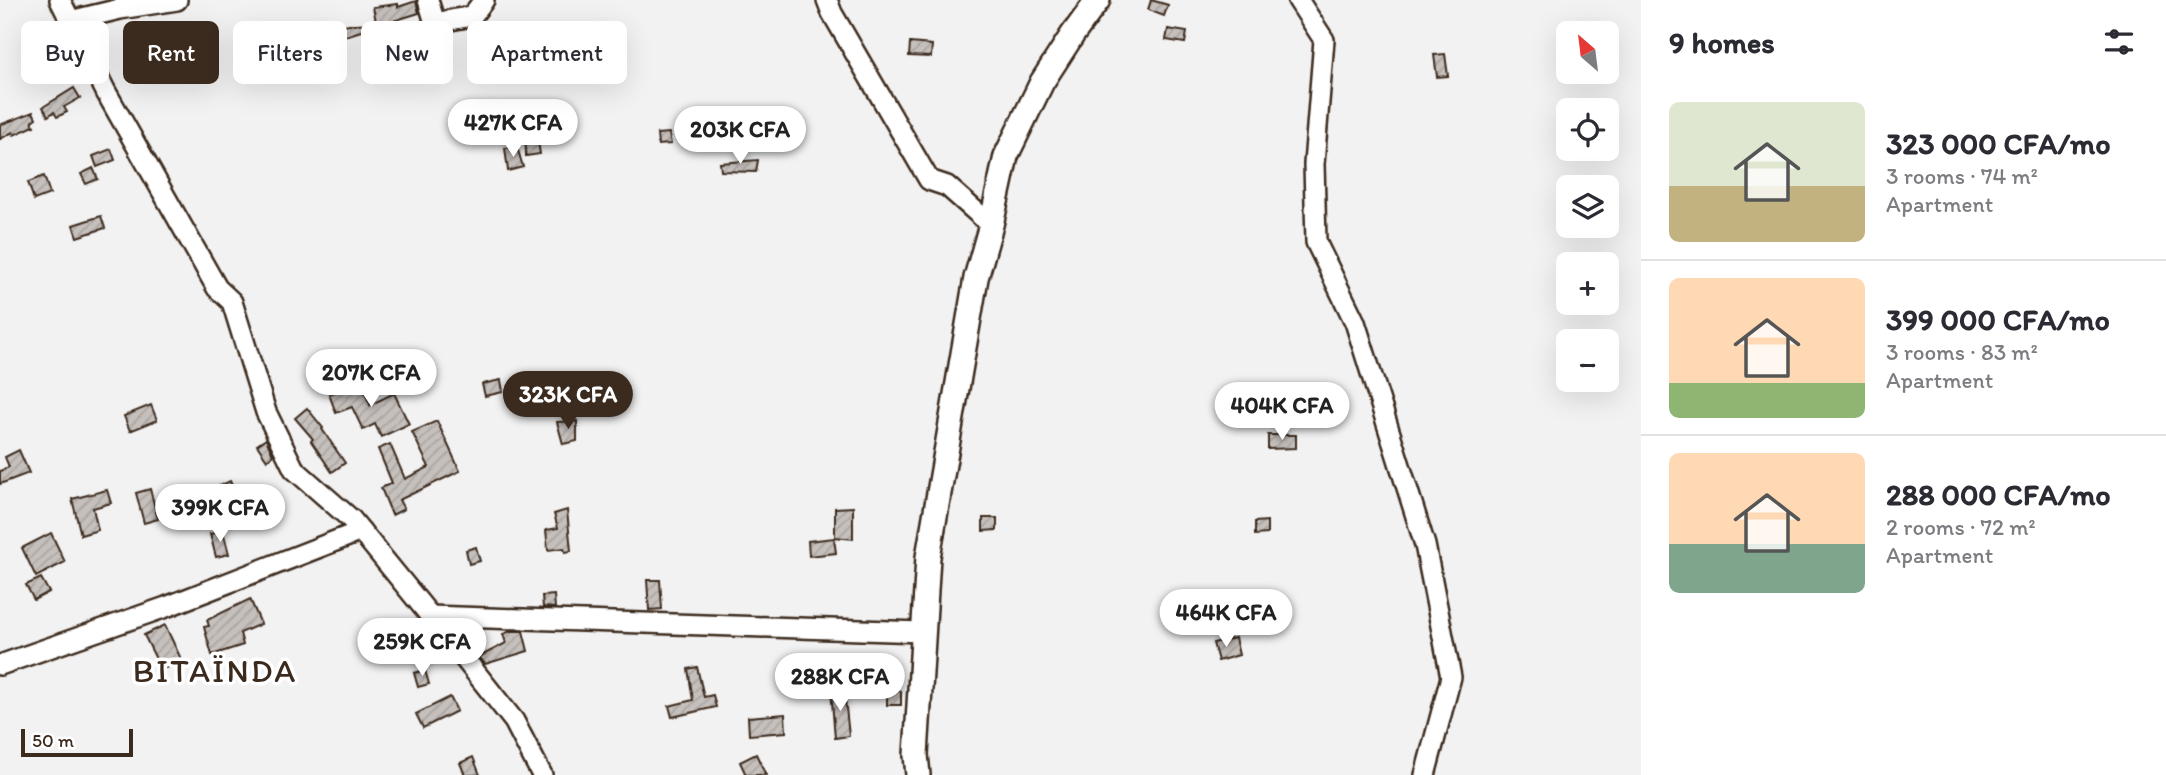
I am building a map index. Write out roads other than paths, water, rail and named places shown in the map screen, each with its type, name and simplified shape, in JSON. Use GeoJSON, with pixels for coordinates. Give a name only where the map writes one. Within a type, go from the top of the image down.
{"type":"FeatureCollection","features":[{"type":"Feature","properties":{"kind":"main road"},"geometry":{"type":"LineString","coordinates":[[918,775],[916,755],[928,556],[976,278],[1006,156],[1042,82],[1098,0]]}},
{"type":"Feature","properties":{"kind":"street"},"geometry":{"type":"LineString","coordinates":[[60,0],[71,21],[120,9],[177,0]]}},
{"type":"Feature","properties":{"kind":"street"},"geometry":{"type":"LineString","coordinates":[[428,0],[435,23],[472,16],[484,0]]}},
{"type":"Feature","properties":{"kind":"street"},"geometry":{"type":"LineString","coordinates":[[828,0],[832,13],[929,180],[947,186],[991,225]]}},
{"type":"Feature","properties":{"kind":"street"},"geometry":{"type":"LineString","coordinates":[[1298,0],[1324,40],[1314,164],[1316,242],[1355,322],[1425,545],[1451,677],[1425,775]]}},
{"type":"Feature","properties":{"kind":"street"},"geometry":{"type":"LineString","coordinates":[[102,84],[217,288],[232,302],[266,412],[294,469],[361,531],[514,720],[542,775]]}},
{"type":"Feature","properties":{"kind":"street"},"geometry":{"type":"LineString","coordinates":[[0,665],[166,607],[361,531]]}},
{"type":"Feature","properties":{"kind":"street"},"geometry":{"type":"LineString","coordinates":[[429,616],[922,632]]}},
{"type":"Feature","properties":{"kind":"district","name":"BITAÏNDA"},"geometry":{"type":"Point","coordinates":[215,670]}}]}
